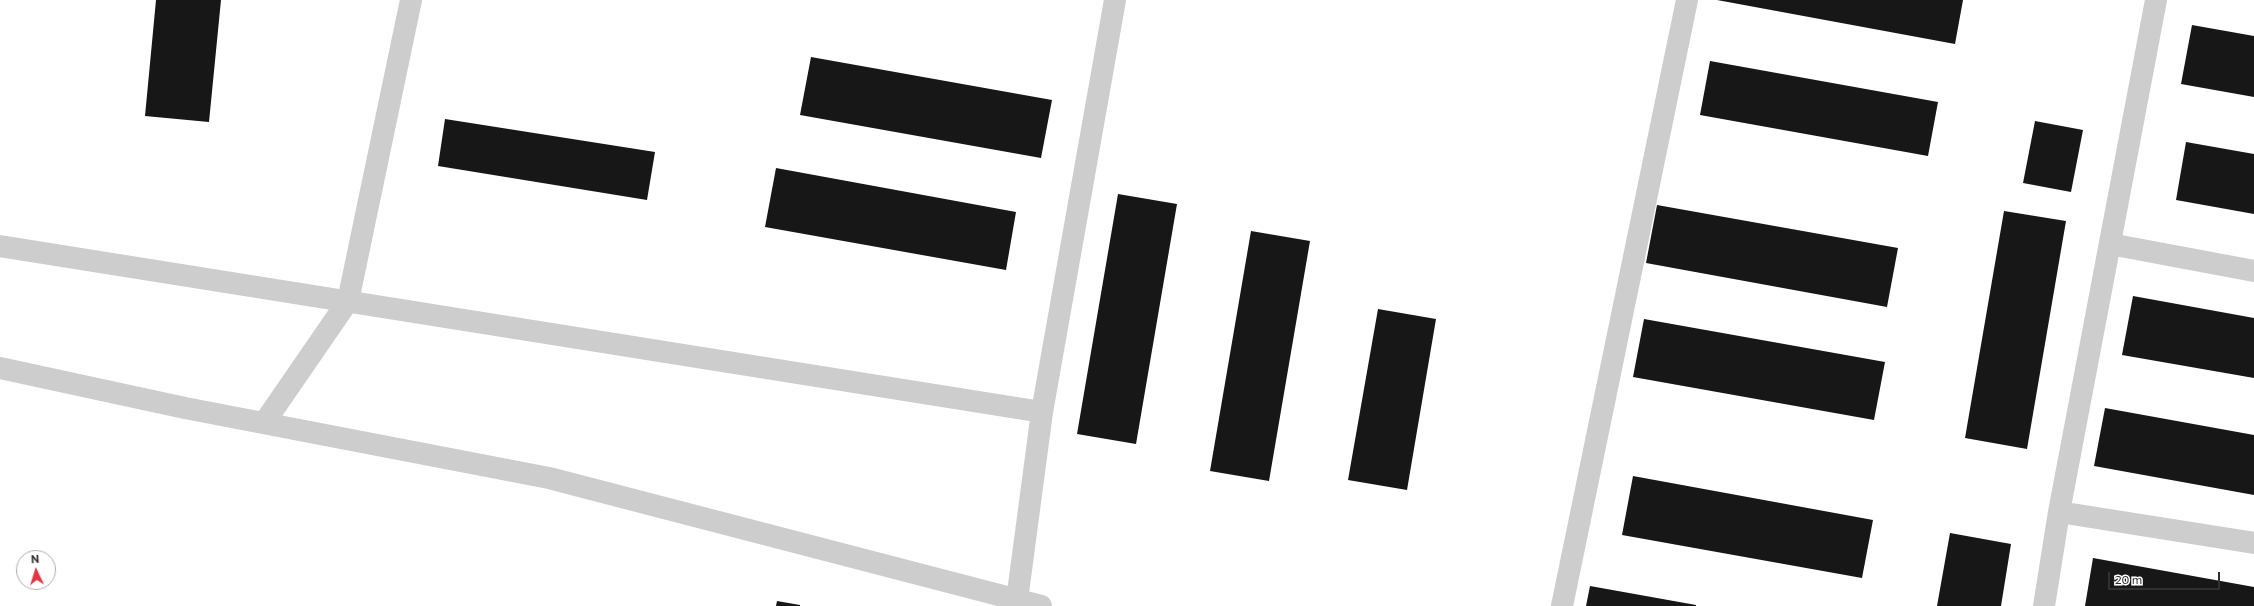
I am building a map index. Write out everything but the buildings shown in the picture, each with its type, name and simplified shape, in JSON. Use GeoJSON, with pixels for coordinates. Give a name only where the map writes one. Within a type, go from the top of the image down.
{"type":"FeatureCollection","features":[{"type":"Feature","properties":{"kind":"street"},"geometry":{"type":"LineString","coordinates":[[264,423],[348,301],[411,0]]}},
{"type":"Feature","properties":{"kind":"street"},"geometry":{"type":"LineString","coordinates":[[1017,600],[1042,412],[1115,0]]}},
{"type":"Feature","properties":{"kind":"street"},"geometry":{"type":"LineString","coordinates":[[1562,606],[1687,0]]}},
{"type":"Feature","properties":{"kind":"street"},"geometry":{"type":"LineString","coordinates":[[2044,606],[2059,512],[2156,0]]}},
{"type":"Feature","properties":{"kind":"street"},"geometry":{"type":"LineString","coordinates":[[2110,244],[2254,271]]}},
{"type":"Feature","properties":{"kind":"street"},"geometry":{"type":"LineString","coordinates":[[0,246],[1042,412]]}},
{"type":"Feature","properties":{"kind":"street"},"geometry":{"type":"LineString","coordinates":[[0,368],[264,423],[549,478],[1041,606]]}},
{"type":"Feature","properties":{"kind":"street"},"geometry":{"type":"LineString","coordinates":[[2059,512],[2254,543]]}}]}
